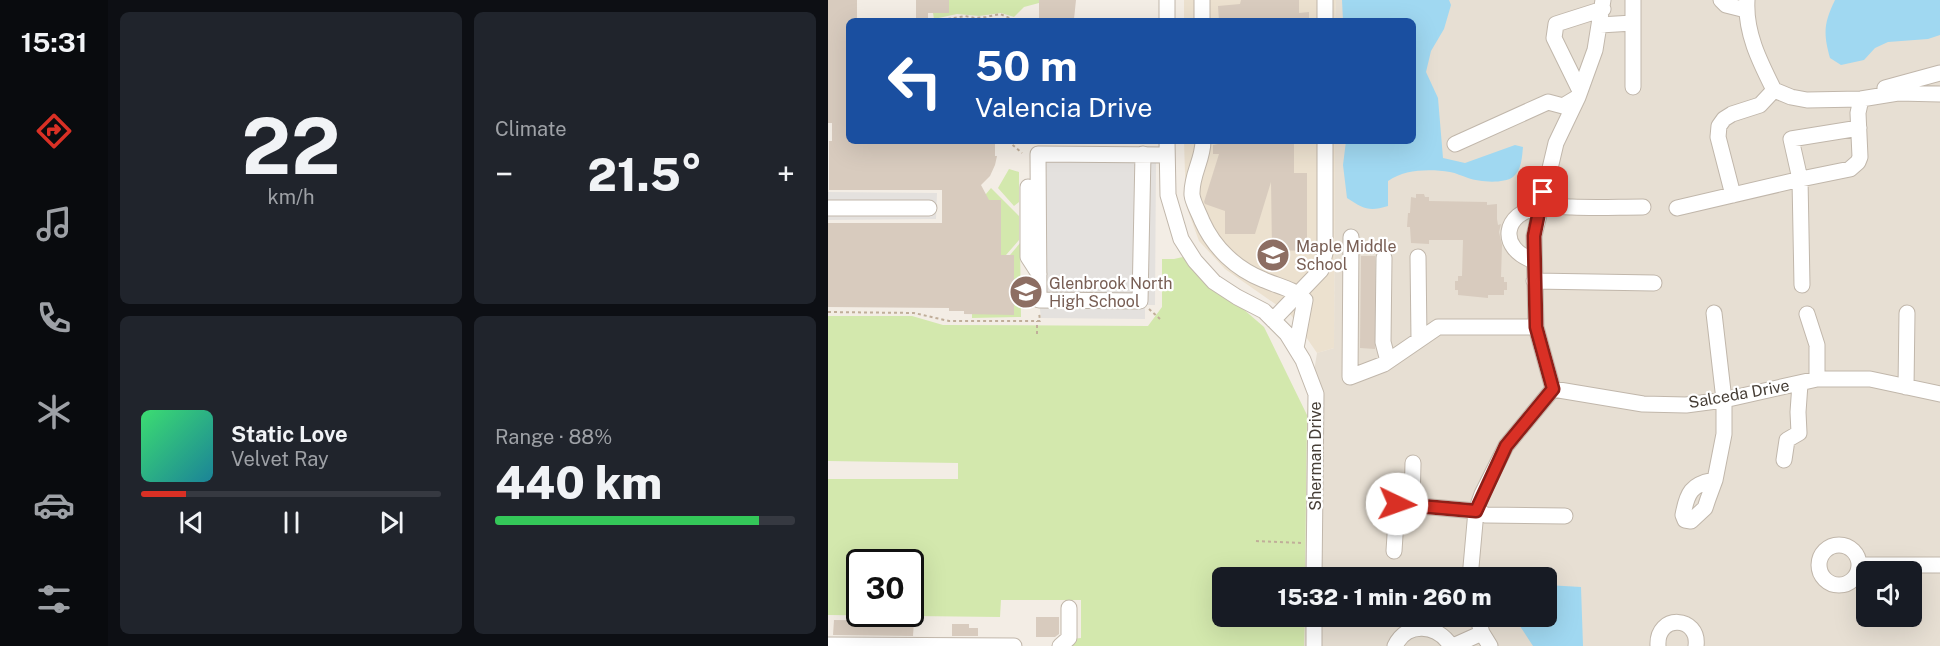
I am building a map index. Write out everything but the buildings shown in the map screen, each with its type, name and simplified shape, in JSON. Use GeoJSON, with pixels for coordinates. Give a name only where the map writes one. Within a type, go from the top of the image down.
{"type":"FeatureCollection","features":[{"type":"Feature","properties":{"kind":"street"},"geometry":{"type":"LineString","coordinates":[[1167,0],[1167,18]]}},
{"type":"Feature","properties":{"kind":"street"},"geometry":{"type":"LineString","coordinates":[[1202,0],[1202,18]]}},
{"type":"Feature","properties":{"kind":"street"},"geometry":{"type":"LineString","coordinates":[[1325,0],[1325,18]]}},
{"type":"Feature","properties":{"kind":"street"},"geometry":{"type":"LineString","coordinates":[[1633,87],[1634,0]]}},
{"type":"Feature","properties":{"kind":"street"},"geometry":{"type":"LineString","coordinates":[[1677,208],[1800,179],[1850,170],[1860,157],[1858,113],[1868,98],[1885,88],[1933,75],[1933,94],[1899,93],[1868,98],[1807,100],[1774,90],[1757,57],[1746,5],[1726,5],[1721,0]]}},
{"type":"Feature","properties":{"kind":"street"},"geometry":{"type":"LineString","coordinates":[[1471,567],[1476,511],[1506,446],[1553,389],[1536,327],[1534,236],[1556,144],[1579,94],[1595,50],[1603,5]]}},
{"type":"Feature","properties":{"kind":"street"},"geometry":{"type":"LineString","coordinates":[[1579,94],[1554,38],[1556,24],[1603,5]]}},
{"type":"Feature","properties":{"kind":"street"},"geometry":{"type":"LineString","coordinates":[[1600,25],[1634,23]]}},
{"type":"Feature","properties":{"kind":"street"},"geometry":{"type":"LineString","coordinates":[[1733,195],[1718,137],[1719,126],[1732,114],[1760,105],[1774,90]]}},
{"type":"Feature","properties":{"kind":"street"},"geometry":{"type":"LineString","coordinates":[[1455,144],[1548,102],[1563,106],[1579,94]]}},
{"type":"Feature","properties":{"kind":"street"},"geometry":{"type":"LineString","coordinates":[[1802,285],[1800,179],[1791,139],[1859,128]]}},
{"type":"Feature","properties":{"kind":"street"},"geometry":{"type":"LineString","coordinates":[[1203,144],[1203,153],[1194,175],[1192,197],[1209,237],[1236,265],[1263,280],[1295,291],[1305,300],[1296,348]]}},
{"type":"Feature","properties":{"kind":"street"},"geometry":{"type":"LineString","coordinates":[[1273,320],[1321,270],[1324,253],[1325,144]]}},
{"type":"Feature","properties":{"kind":"street"},"geometry":{"type":"LineString","coordinates":[[1143,154],[1140,301],[1039,300],[1038,154],[1143,154],[1167,148]]}},
{"type":"Feature","properties":{"kind":"street","name":"Sherman Drive"},"geometry":{"type":"LineString","coordinates":[[1167,148],[1168,195],[1181,239],[1195,261],[1214,282],[1264,311],[1287,334],[1304,360],[1316,394],[1314,567]]}},
{"type":"Feature","properties":{"kind":"street"},"geometry":{"type":"LineString","coordinates":[[1534,261],[1517,253],[1510,243],[1508,234],[1512,222],[1523,213],[1540,207],[1642,207]]}},
{"type":"Feature","properties":{"kind":"street"},"geometry":{"type":"LineString","coordinates":[[828,208],[929,208]]}},
{"type":"Feature","properties":{"kind":"street"},"geometry":{"type":"LineString","coordinates":[[1351,237],[1350,377],[1384,364],[1438,327],[1536,327]]}},
{"type":"Feature","properties":{"kind":"street"},"geometry":{"type":"LineString","coordinates":[[1418,257],[1419,339]]}},
{"type":"Feature","properties":{"kind":"street"},"geometry":{"type":"LineString","coordinates":[[1384,258],[1383,342],[1388,361]]}},
{"type":"Feature","properties":{"kind":"street"},"geometry":{"type":"LineString","coordinates":[[1534,281],[1654,283]]}},
{"type":"Feature","properties":{"kind":"street"},"geometry":{"type":"LineString","coordinates":[[1714,313],[1724,400],[1724,434],[1715,480]]}},
{"type":"Feature","properties":{"kind":"street"},"geometry":{"type":"LineString","coordinates":[[1906,387],[1907,313]]}},
{"type":"Feature","properties":{"kind":"street"},"geometry":{"type":"LineString","coordinates":[[1807,314],[1817,345],[1817,378]]}},
{"type":"Feature","properties":{"kind":"street","name":"Salceda Drive"},"geometry":{"type":"LineString","coordinates":[[1553,389],[1643,404],[1686,405],[1724,400],[1800,384],[1817,378],[1870,379],[1940,394]]}},
{"type":"Feature","properties":{"kind":"street"},"geometry":{"type":"LineString","coordinates":[[1784,460],[1787,440],[1799,433],[1800,384]]}},
{"type":"Feature","properties":{"kind":"street"},"geometry":{"type":"LineString","coordinates":[[1412,505],[1413,463]]}},
{"type":"Feature","properties":{"kind":"street"},"geometry":{"type":"LineString","coordinates":[[1394,551],[1397,504],[1476,511],[1486,515],[1565,516]]}},
{"type":"Feature","properties":{"kind":"street"},"geometry":{"type":"LineString","coordinates":[[1922,565],[1940,565]]}},
{"type":"Feature","properties":{"kind":"street"},"geometry":{"type":"LineString","coordinates":[[1060,646],[1069,638],[1069,608]]}},
{"type":"Feature","properties":{"kind":"street"},"geometry":{"type":"LineString","coordinates":[[1658,646],[1662,628],[1673,622],[1680,622],[1692,628],[1696,646]]}},
{"type":"Feature","properties":{"kind":"street"},"geometry":{"type":"LineString","coordinates":[[1314,627],[1314,646]]}},
{"type":"Feature","properties":{"kind":"street"},"geometry":{"type":"LineString","coordinates":[[1395,646],[1402,635],[1420,627],[1439,632],[1452,646],[1486,639]]}},
{"type":"Feature","properties":{"kind":"street"},"geometry":{"type":"LineString","coordinates":[[828,645],[1014,646]]}},
{"type":"Feature","properties":{"kind":"path"},"geometry":{"type":"LineString","coordinates":[[953,18],[965,16],[975,18],[1000,14],[1010,18]]}},
{"type":"Feature","properties":{"kind":"path"},"geometry":{"type":"LineString","coordinates":[[1012,144],[1022,153]]}},
{"type":"Feature","properties":{"kind":"path"},"geometry":{"type":"LineString","coordinates":[[1037,334],[1037,321],[1040,321],[1039,300]]}},
{"type":"Feature","properties":{"kind":"path"},"geometry":{"type":"LineString","coordinates":[[828,312],[914,313],[949,321],[1037,321]]}},
{"type":"Feature","properties":{"kind":"path"},"geometry":{"type":"LineString","coordinates":[[1256,541],[1315,543]]}},
{"type":"Feature","properties":{"kind":"shaded area"},"geometry":{"type":"Polygon","coordinates":[[[1184,0],[1336,0],[1335,18],[1184,18],[1184,0]]]}},
{"type":"Feature","properties":{"kind":"shaded area"},"geometry":{"type":"Polygon","coordinates":[[[1336,0],[1940,0],[1940,646],[1304,646],[1305,627],[1557,627],[1557,567],[1305,567],[1307,415],[1317,353],[1334,348],[1335,144],[1416,144],[1416,18],[1335,18],[1336,0]]]}},
{"type":"Feature","properties":{"kind":"shaded area","name":"Maple Middle School"},"geometry":{"type":"Polygon","coordinates":[[[1184,144],[1335,144],[1334,348],[1317,353],[1291,315],[1225,269],[1199,241],[1186,205],[1184,144]]]}},
{"type":"Feature","properties":{"kind":"shaded area"},"geometry":{"type":"Polygon","coordinates":[[[1038,160],[1156,161],[1155,305],[1145,305],[1145,319],[1041,318],[1039,301],[1032,304],[1025,303],[1025,276],[1038,277],[1038,160]]]}},
{"type":"Feature","properties":{"kind":"shaded area"},"geometry":{"type":"Polygon","coordinates":[[[828,192],[937,193],[936,219],[828,220],[828,192]]]}},
{"type":"Feature","properties":{"kind":"green space"},"geometry":{"type":"Polygon","coordinates":[[[949,0],[1039,0],[1039,3],[1024,7],[1014,17],[1001,13],[979,16],[957,14],[934,18],[933,13],[949,13],[949,0]]]}},
{"type":"Feature","properties":{"kind":"green space"},"geometry":{"type":"Polygon","coordinates":[[[1009,169],[1019,172],[1019,202],[1014,206],[998,188],[1009,169]]]}},
{"type":"Feature","properties":{"kind":"green space"},"geometry":{"type":"Polygon","coordinates":[[[991,188],[1019,216],[1019,240],[1006,255],[1001,255],[1001,200],[969,200],[986,194],[991,188]]]}},
{"type":"Feature","properties":{"kind":"green space"},"geometry":{"type":"Polygon","coordinates":[[[1020,243],[1021,317],[972,318],[972,314],[1014,314],[1014,256],[1010,255],[1020,243]]]}},
{"type":"Feature","properties":{"kind":"green space","name":"Glenbrook North High School"},"geometry":{"type":"Polygon","coordinates":[[[1183,257],[1264,327],[1307,415],[1305,567],[1212,567],[1212,627],[1305,627],[1304,646],[1065,646],[1072,639],[1081,638],[1081,600],[1001,600],[1000,617],[924,616],[924,549],[846,549],[846,615],[828,615],[828,479],[958,479],[958,463],[828,461],[828,316],[912,316],[943,325],[1148,326],[1162,307],[1162,259],[1183,257]]]}},
{"type":"Feature","properties":{"kind":"water"},"geometry":{"type":"Polygon","coordinates":[[[1342,0],[1449,0],[1451,5],[1444,29],[1431,51],[1426,72],[1438,98],[1443,158],[1465,163],[1515,145],[1523,147],[1520,167],[1516,174],[1503,181],[1484,181],[1450,172],[1418,171],[1402,174],[1388,181],[1388,206],[1376,209],[1367,208],[1347,198],[1343,165],[1346,144],[1416,144],[1416,18],[1343,18],[1342,0]]]}},
{"type":"Feature","properties":{"kind":"water"},"geometry":{"type":"Polygon","coordinates":[[[1835,0],[1940,0],[1940,35],[1928,39],[1888,42],[1875,48],[1864,60],[1841,65],[1830,58],[1826,42],[1827,22],[1835,0]]]}},
{"type":"Feature","properties":{"kind":"water"},"geometry":{"type":"Polygon","coordinates":[[[1557,586],[1581,587],[1583,646],[1533,646],[1521,627],[1557,627],[1557,586]]]}},
{"type":"Feature","properties":{"kind":"place","name":"Maple Middle School"},"geometry":{"type":"Point","coordinates":[1273,255]}},
{"type":"Feature","properties":{"kind":"place","name":"Glenbrook North High School"},"geometry":{"type":"Point","coordinates":[1026,292]}},
{"type":"Feature","properties":{"kind":"route"},"geometry":{"type":"LineString","coordinates":[[1397,504],[1476,511],[1506,446],[1553,389],[1536,327],[1534,236],[1543,192]]}}]}
